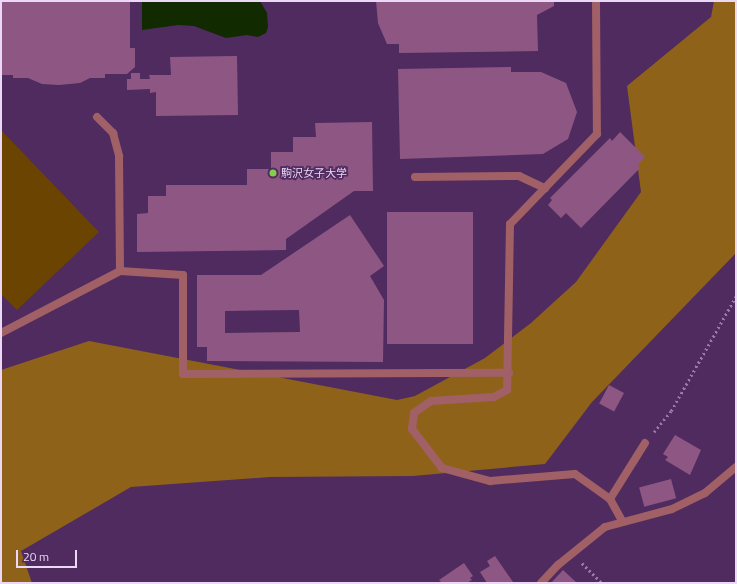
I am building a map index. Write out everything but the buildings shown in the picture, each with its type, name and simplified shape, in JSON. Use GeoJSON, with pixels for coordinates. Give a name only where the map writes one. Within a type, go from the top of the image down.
{"type":"FeatureCollection","features":[{"type":"Feature","properties":{"kind":"street"},"geometry":{"type":"LineString","coordinates":[[596,1],[597,134],[510,224],[509,372],[507,390],[494,397],[431,401],[414,413],[412,429],[442,468],[490,481],[576,474],[610,499],[623,522]]}},
{"type":"Feature","properties":{"kind":"street"},"geometry":{"type":"LineString","coordinates":[[97,116],[114,133],[119,156],[120,271]]}},
{"type":"Feature","properties":{"kind":"street"},"geometry":{"type":"LineString","coordinates":[[415,177],[519,176],[545,188]]}},
{"type":"Feature","properties":{"kind":"street"},"geometry":{"type":"LineString","coordinates":[[1,333],[120,271],[183,275],[183,374],[509,372]]}},
{"type":"Feature","properties":{"kind":"street"},"geometry":{"type":"LineString","coordinates":[[610,499],[644,443]]}},
{"type":"Feature","properties":{"kind":"street"},"geometry":{"type":"LineString","coordinates":[[541,583],[605,528],[672,509],[705,494],[736,467]]}},
{"type":"Feature","properties":{"kind":"path"},"geometry":{"type":"LineString","coordinates":[[644,443],[671,411],[736,296]]}},
{"type":"Feature","properties":{"kind":"path"},"geometry":{"type":"LineString","coordinates":[[573,554],[602,583]]}},
{"type":"Feature","properties":{"kind":"shaded area"},"geometry":{"type":"Polygon","coordinates":[[[142,1],[260,1],[267,13],[268,27],[266,33],[258,37],[247,35],[226,38],[194,26],[178,25],[142,30],[142,1]]]}},
{"type":"Feature","properties":{"kind":"shaded area"},"geometry":{"type":"Polygon","coordinates":[[[714,1],[736,1],[736,253],[592,402],[545,464],[413,476],[270,477],[131,487],[21,551],[32,583],[1,583],[1,370],[89,341],[397,400],[415,396],[485,358],[531,323],[576,282],[641,192],[627,86],[711,17],[714,1]]]}},
{"type":"Feature","properties":{"kind":"shaded area"},"geometry":{"type":"Polygon","coordinates":[[[1,130],[99,232],[17,310],[1,294],[1,130]]]}},
{"type":"Feature","properties":{"kind":"place","name":"駒沢女子大学"},"geometry":{"type":"Point","coordinates":[273,173]}}]}
